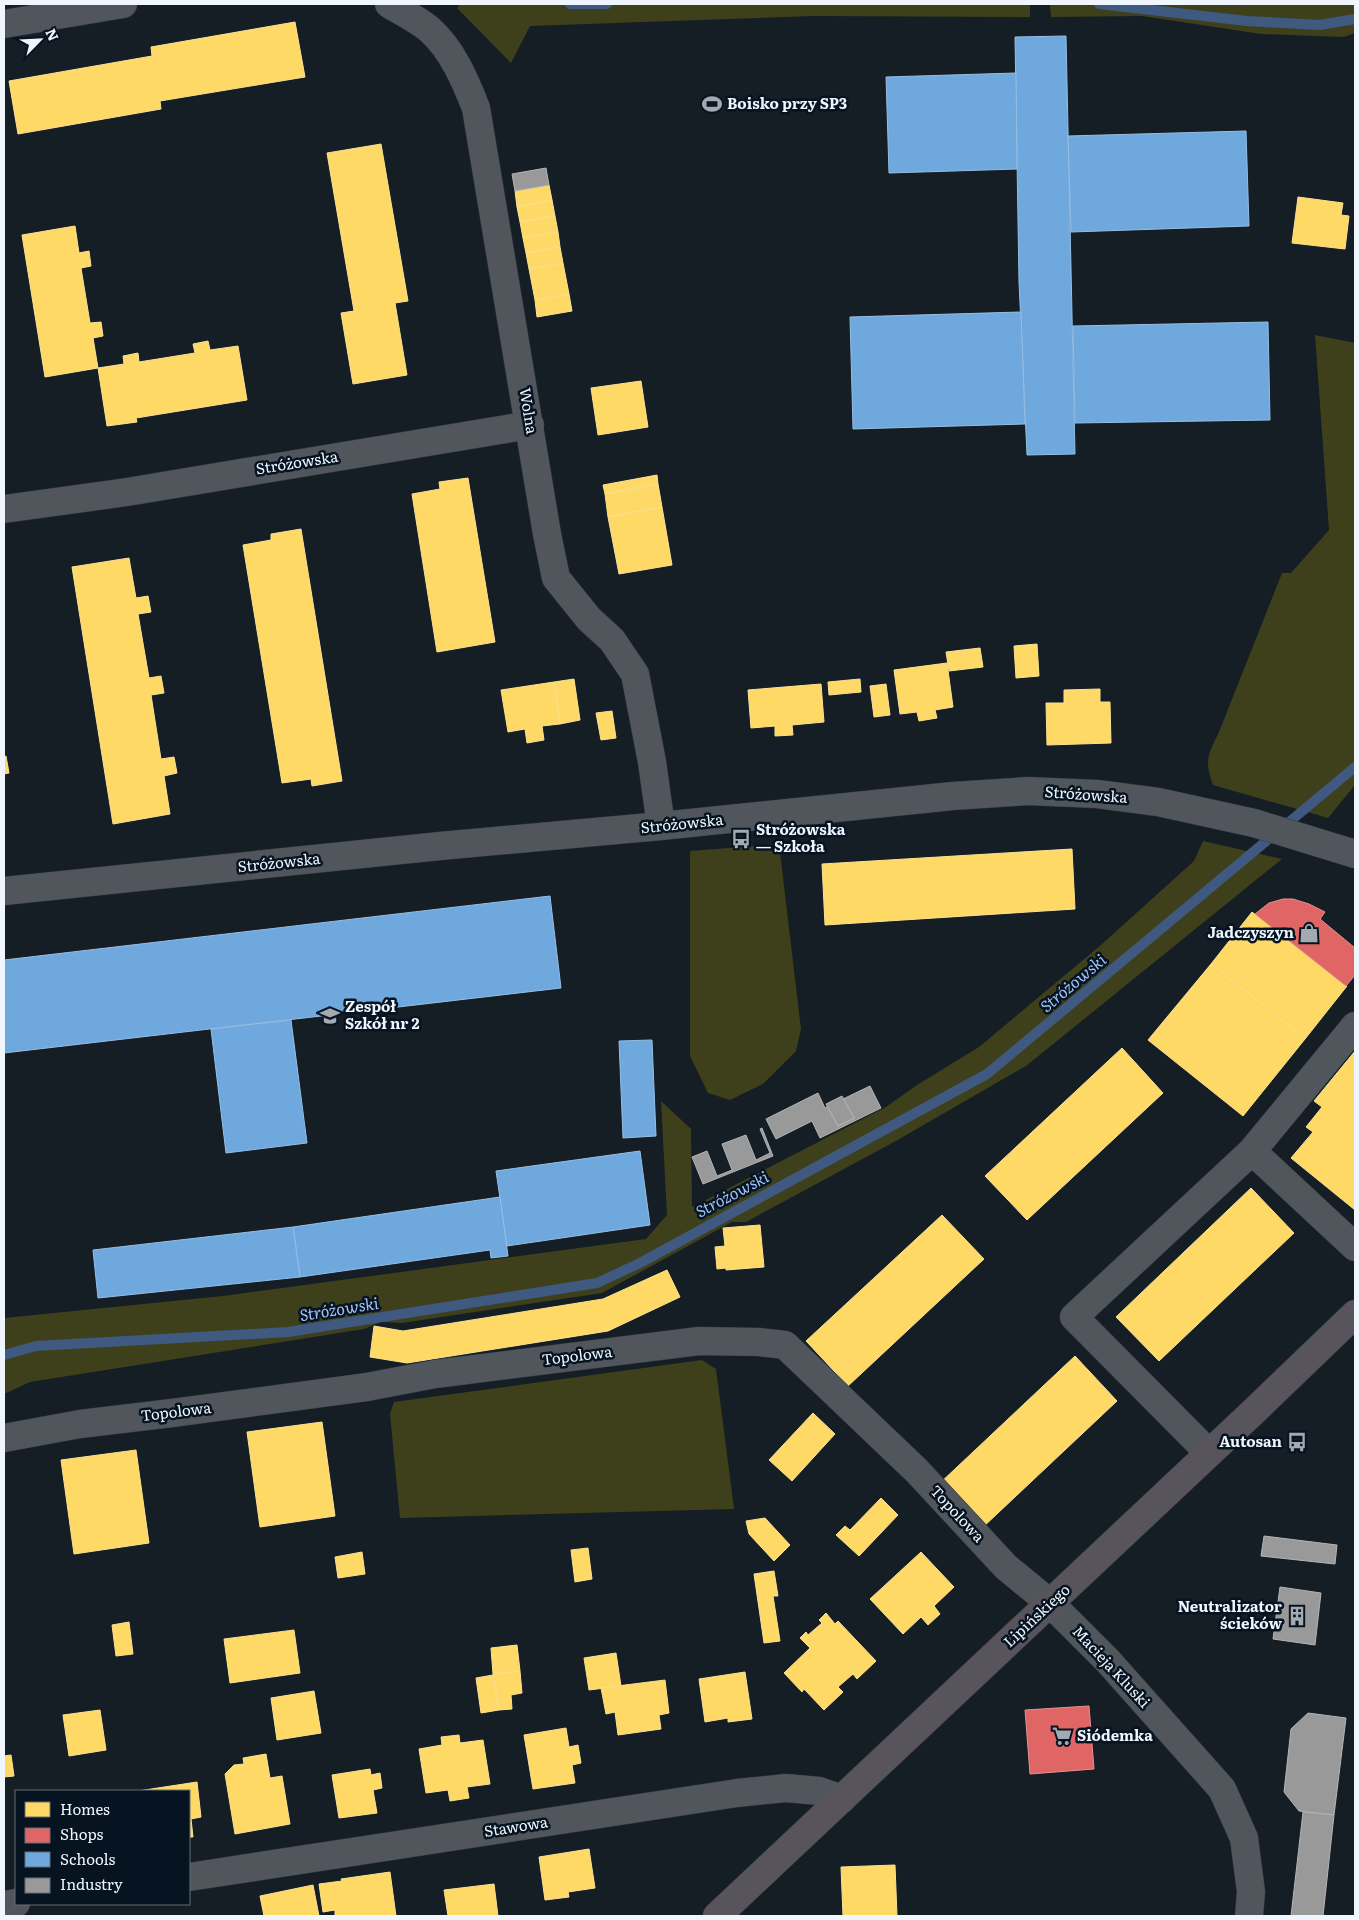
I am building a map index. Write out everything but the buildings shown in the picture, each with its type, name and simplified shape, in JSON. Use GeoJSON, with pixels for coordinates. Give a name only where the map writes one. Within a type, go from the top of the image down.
{"type":"FeatureCollection","features":[{"type":"Feature","properties":{"kind":"main road","name":"Lipińskiego"},"geometry":{"type":"LineString","coordinates":[[717,1916],[1355,1314]]}},
{"type":"Feature","properties":{"kind":"street"},"geometry":{"type":"LineString","coordinates":[[4,24],[123,4]]}},
{"type":"Feature","properties":{"kind":"street","name":"Wolna"},"geometry":{"type":"LineString","coordinates":[[389,4],[428,29],[446,49],[465,79],[476,108],[556,578],[589,619],[612,640],[635,674],[652,762],[661,826]]}},
{"type":"Feature","properties":{"kind":"street","name":"Stróżowska"},"geometry":{"type":"LineString","coordinates":[[4,509],[127,492],[530,425]]}},
{"type":"Feature","properties":{"kind":"street","name":"Stróżowska"},"geometry":{"type":"LineString","coordinates":[[4,891],[953,796],[1028,792],[1097,794],[1158,802],[1254,823],[1355,854]]}},
{"type":"Feature","properties":{"kind":"street"},"geometry":{"type":"LineString","coordinates":[[1209,1453],[1074,1317],[1252,1151],[1355,1026]]}},
{"type":"Feature","properties":{"kind":"street"},"geometry":{"type":"LineString","coordinates":[[1252,1151],[1355,1247]]}},
{"type":"Feature","properties":{"kind":"street","name":"Topolowa"},"geometry":{"type":"LineString","coordinates":[[4,1438],[80,1424],[357,1388],[436,1374],[690,1342],[759,1342],[785,1345],[917,1470],[1006,1567],[1050,1603]]}},
{"type":"Feature","properties":{"kind":"street","name":"Macieja Kluski"},"geometry":{"type":"LineString","coordinates":[[1050,1603],[1127,1681],[1222,1789],[1244,1838],[1251,1892],[1249,1916]]}},
{"type":"Feature","properties":{"kind":"street","name":"Stawowa"},"geometry":{"type":"LineString","coordinates":[[190,1876],[753,1791],[786,1788],[819,1791],[842,1799]]}},
{"type":"Feature","properties":{"kind":"green space"},"geometry":{"type":"Polygon","coordinates":[[[460,4],[1030,4],[1030,17],[813,16],[530,26],[511,63],[457,8],[460,4]]]}},
{"type":"Feature","properties":{"kind":"green space"},"geometry":{"type":"Polygon","coordinates":[[[1050,4],[1355,4],[1355,33],[1344,37],[1261,34],[1142,16],[1051,17],[1050,4]]]}},
{"type":"Feature","properties":{"kind":"green space"},"geometry":{"type":"Polygon","coordinates":[[[1315,335],[1355,343],[1355,785],[1328,818],[1213,785],[1208,763],[1210,752],[1282,573],[1291,573],[1329,530],[1315,335]]]}},
{"type":"Feature","properties":{"kind":"green space"},"geometry":{"type":"Polygon","coordinates":[[[1203,841],[1282,859],[1026,1066],[894,1142],[746,1222],[732,1222],[602,1293],[402,1323],[381,1322],[364,1329],[30,1382],[4,1394],[4,1318],[223,1296],[646,1239],[667,1215],[661,1101],[691,1129],[692,1207],[886,1107],[917,1085],[979,1047],[1101,945],[1194,861],[1203,841]]]}},
{"type":"Feature","properties":{"kind":"green space"},"geometry":{"type":"Polygon","coordinates":[[[779,844],[801,1029],[796,1051],[763,1084],[730,1100],[708,1093],[690,1056],[690,851],[779,844]]]}},
{"type":"Feature","properties":{"kind":"green space"},"geometry":{"type":"Polygon","coordinates":[[[702,1360],[716,1369],[734,1509],[400,1518],[390,1414],[394,1402],[702,1360]]]}},
{"type":"Feature","properties":{"kind":"waterway"},"geometry":{"type":"LineString","coordinates":[[570,4],[607,4]]}},
{"type":"Feature","properties":{"kind":"waterway"},"geometry":{"type":"LineString","coordinates":[[1099,4],[1247,21],[1320,25],[1355,19]]}},
{"type":"Feature","properties":{"kind":"waterway","name":"Stróżowski"},"geometry":{"type":"LineString","coordinates":[[4,1355],[36,1346],[288,1332],[597,1283],[640,1263],[987,1074],[1355,767]]}},
{"type":"Feature","properties":{"kind":"place","name":"Boisko przy SP3"},"geometry":{"type":"Point","coordinates":[712,104]}},
{"type":"Feature","properties":{"kind":"place","name":"Stróżowska — Szkoła"},"geometry":{"type":"Point","coordinates":[741,839]}},
{"type":"Feature","properties":{"kind":"place","name":"Jadczyszyn"},"geometry":{"type":"Point","coordinates":[1309,933]}},
{"type":"Feature","properties":{"kind":"place","name":"Zespół Szkół nr 2"},"geometry":{"type":"Point","coordinates":[330,1016]}},
{"type":"Feature","properties":{"kind":"place","name":"Autosan"},"geometry":{"type":"Point","coordinates":[1297,1442]}},
{"type":"Feature","properties":{"kind":"place","name":"Neutralizator ścieków"},"geometry":{"type":"Point","coordinates":[1297,1616]}},
{"type":"Feature","properties":{"kind":"place","name":"Siódemka"},"geometry":{"type":"Point","coordinates":[1062,1736]}}]}
